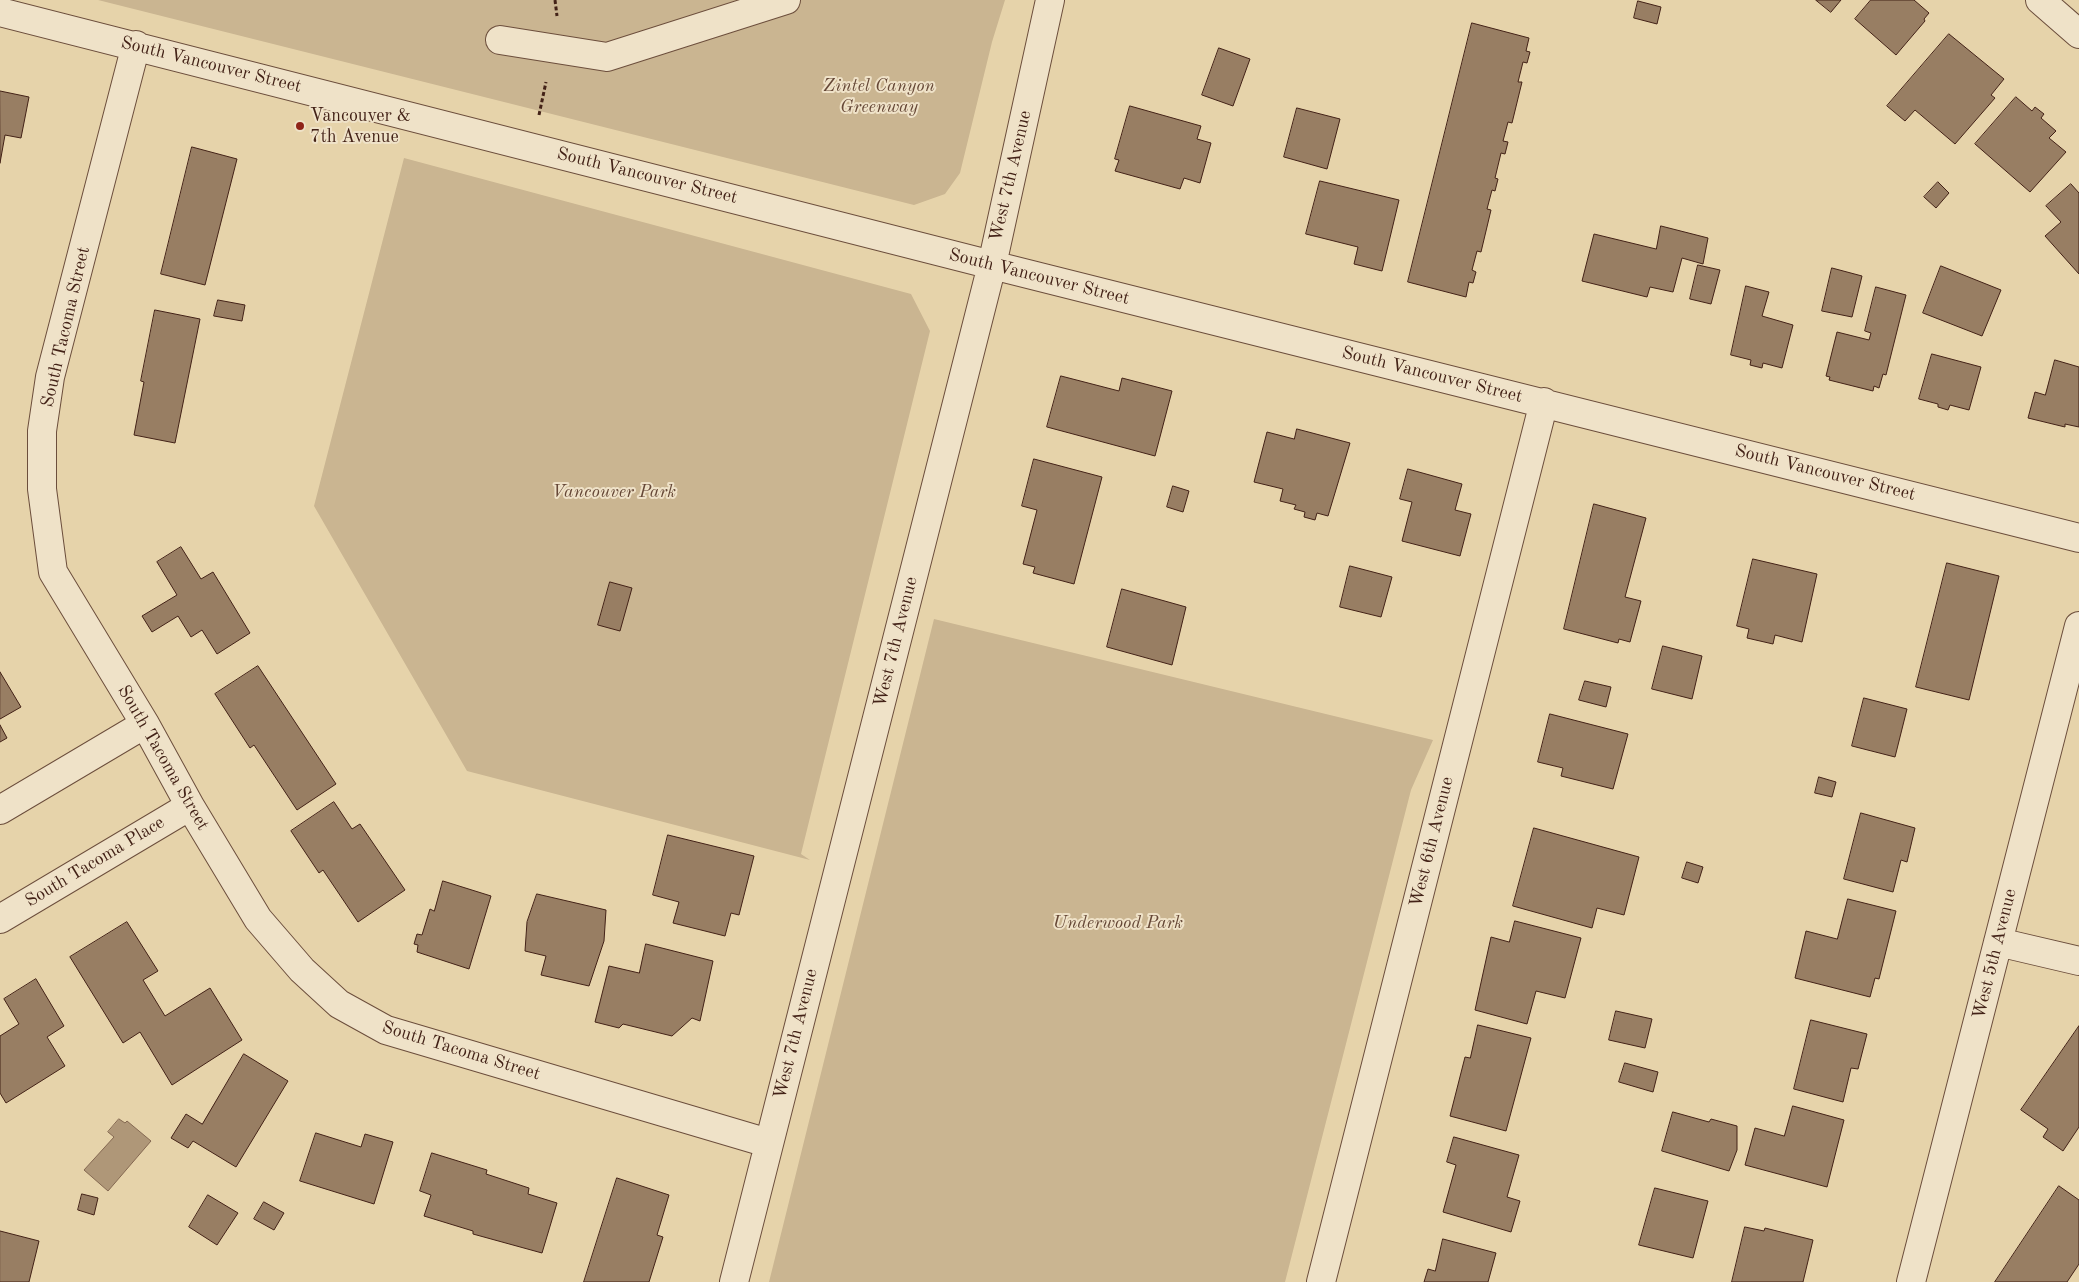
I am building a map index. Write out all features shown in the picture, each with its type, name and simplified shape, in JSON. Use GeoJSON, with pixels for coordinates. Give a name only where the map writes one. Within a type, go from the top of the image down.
{"type":"FeatureCollection","features":[{"type":"Feature","properties":{"kind":"street"},"geometry":{"type":"LineString","coordinates":[[500,40],[607,57],[786,0]]}},
{"type":"Feature","properties":{"kind":"street","name":"West 7th Avenue"},"geometry":{"type":"LineString","coordinates":[[734,1282],[992,265],[1050,0]]}},
{"type":"Feature","properties":{"kind":"street"},"geometry":{"type":"LineString","coordinates":[[2040,0],[2079,34]]}},
{"type":"Feature","properties":{"kind":"street","name":"South Vancouver Street"},"geometry":{"type":"LineString","coordinates":[[5,9],[136,45],[992,265],[1544,402],[2079,538]]}},
{"type":"Feature","properties":{"kind":"street","name":"South Tacoma Street"},"geometry":{"type":"LineString","coordinates":[[136,45],[50,377],[42,431],[42,488],[46,535],[53,572],[145,724],[190,806],[258,919],[302,970],[339,1004],[386,1030],[768,1143]]}},
{"type":"Feature","properties":{"kind":"street","name":"West 6th Avenue"},"geometry":{"type":"LineString","coordinates":[[1321,1282],[1544,402]]}},
{"type":"Feature","properties":{"kind":"street","name":"West 5th Avenue"},"geometry":{"type":"LineString","coordinates":[[1912,1282],[2079,626]]}},
{"type":"Feature","properties":{"kind":"street"},"geometry":{"type":"LineString","coordinates":[[0,810],[145,724]]}},
{"type":"Feature","properties":{"kind":"street","name":"South Tacoma Place"},"geometry":{"type":"LineString","coordinates":[[0,919],[190,806]]}},
{"type":"Feature","properties":{"kind":"street"},"geometry":{"type":"LineString","coordinates":[[1998,942],[2079,962]]}},
{"type":"Feature","properties":{"kind":"green space","name":"Zintel Canyon Greenway"},"geometry":{"type":"Polygon","coordinates":[[[98,0],[1005,0],[992,42],[960,173],[945,194],[914,205],[98,0]]]}},
{"type":"Feature","properties":{"kind":"green space","name":"Vancouver Park"},"geometry":{"type":"Polygon","coordinates":[[[404,158],[911,294],[930,331],[801,854],[810,860],[467,771],[314,506],[404,158]]]}},
{"type":"Feature","properties":{"kind":"green space","name":"Underwood Park"},"geometry":{"type":"Polygon","coordinates":[[[934,619],[1433,740],[1411,790],[1285,1282],[769,1282],[934,619]]]}},
{"type":"Feature","properties":{"kind":"shaded area"},"geometry":{"type":"Polygon","coordinates":[[[119,1119],[125,1123],[127,1121],[151,1141],[108,1191],[84,1170],[114,1137],[108,1132],[119,1119]]]}},
{"type":"Feature","properties":{"kind":"building"},"geometry":{"type":"Polygon","coordinates":[[[1816,0],[1841,0],[1831,12],[1816,0]]]}},
{"type":"Feature","properties":{"kind":"building"},"geometry":{"type":"Polygon","coordinates":[[[1871,0],[1914,0],[1929,13],[1924,19],[1925,21],[1896,55],[1855,19],[1871,0]]]}},
{"type":"Feature","properties":{"kind":"building"},"geometry":{"type":"Polygon","coordinates":[[[1638,1],[1661,7],[1657,24],[1634,18],[1638,1]]]}},
{"type":"Feature","properties":{"kind":"building"},"geometry":{"type":"Polygon","coordinates":[[[1472,23],[1529,38],[1526,51],[1530,52],[1527,63],[1523,62],[1518,82],[1522,82],[1512,123],[1508,122],[1503,141],[1508,142],[1505,154],[1501,153],[1495,178],[1498,179],[1495,191],[1492,190],[1487,209],[1491,210],[1481,252],[1477,251],[1472,270],[1476,272],[1473,283],[1469,282],[1466,297],[1408,282],[1472,23]]]}},
{"type":"Feature","properties":{"kind":"building"},"geometry":{"type":"Polygon","coordinates":[[[1949,34],[2004,79],[1991,95],[1995,98],[1955,144],[1915,110],[1905,121],[1887,106],[1949,34]]]}},
{"type":"Feature","properties":{"kind":"building"},"geometry":{"type":"Polygon","coordinates":[[[1219,48],[1250,59],[1233,106],[1202,95],[1219,48]]]}},
{"type":"Feature","properties":{"kind":"building"},"geometry":{"type":"Polygon","coordinates":[[[0,91],[29,97],[21,138],[5,135],[0,163],[0,91]]]}},
{"type":"Feature","properties":{"kind":"building"},"geometry":{"type":"Polygon","coordinates":[[[2016,97],[2032,111],[2035,107],[2044,114],[2041,118],[2056,131],[2049,138],[2066,152],[2030,192],[1975,144],[2016,97]]]}},
{"type":"Feature","properties":{"kind":"building"},"geometry":{"type":"Polygon","coordinates":[[[1130,106],[1201,126],[1197,139],[1211,143],[1200,183],[1184,178],[1180,189],[1115,171],[1119,160],[1115,159],[1130,106]]]}},
{"type":"Feature","properties":{"kind":"building"},"geometry":{"type":"Polygon","coordinates":[[[1297,108],[1340,119],[1327,169],[1284,157],[1297,108]]]}},
{"type":"Feature","properties":{"kind":"building"},"geometry":{"type":"Polygon","coordinates":[[[192,147],[237,159],[205,285],[161,274],[192,147]]]}},
{"type":"Feature","properties":{"kind":"building"},"geometry":{"type":"Polygon","coordinates":[[[1320,181],[1399,200],[1382,271],[1354,264],[1358,247],[1306,234],[1320,181]]]}},
{"type":"Feature","properties":{"kind":"building"},"geometry":{"type":"Polygon","coordinates":[[[1938,182],[1949,193],[1936,208],[1924,197],[1938,182]]]}},
{"type":"Feature","properties":{"kind":"building"},"geometry":{"type":"Polygon","coordinates":[[[2071,184],[2079,193],[2079,274],[2045,236],[2061,222],[2046,206],[2071,184]]]}},
{"type":"Feature","properties":{"kind":"building"},"geometry":{"type":"Polygon","coordinates":[[[1661,226],[1708,238],[1703,264],[1682,258],[1673,292],[1650,287],[1647,297],[1582,281],[1594,234],[1656,249],[1661,226]]]}},
{"type":"Feature","properties":{"kind":"building"},"geometry":{"type":"Polygon","coordinates":[[[1698,265],[1720,270],[1711,304],[1690,299],[1698,265]]]}},
{"type":"Feature","properties":{"kind":"building"},"geometry":{"type":"Polygon","coordinates":[[[1941,266],[2001,290],[1982,336],[1923,313],[1941,266]]]}},
{"type":"Feature","properties":{"kind":"building"},"geometry":{"type":"Polygon","coordinates":[[[1832,268],[1862,276],[1852,317],[1822,311],[1832,268]]]}},
{"type":"Feature","properties":{"kind":"building"},"geometry":{"type":"Polygon","coordinates":[[[1746,286],[1769,292],[1762,316],[1793,325],[1782,368],[1763,363],[1762,368],[1750,365],[1751,360],[1731,355],[1746,286]]]}},
{"type":"Feature","properties":{"kind":"building"},"geometry":{"type":"Polygon","coordinates":[[[1876,287],[1906,295],[1886,375],[1883,374],[1879,388],[1874,386],[1873,391],[1829,380],[1830,377],[1826,376],[1837,332],[1869,340],[1871,333],[1865,331],[1876,287]]]}},
{"type":"Feature","properties":{"kind":"building"},"geometry":{"type":"Polygon","coordinates":[[[218,300],[245,305],[242,321],[214,316],[218,300]]]}},
{"type":"Feature","properties":{"kind":"building"},"geometry":{"type":"Polygon","coordinates":[[[155,310],[200,319],[175,443],[134,435],[144,382],[141,381],[155,310]]]}},
{"type":"Feature","properties":{"kind":"building"},"geometry":{"type":"Polygon","coordinates":[[[1932,354],[1981,367],[1969,410],[1950,405],[1948,410],[1938,407],[1938,404],[1919,399],[1932,354]]]}},
{"type":"Feature","properties":{"kind":"building"},"geometry":{"type":"Polygon","coordinates":[[[2055,360],[2079,367],[2079,427],[2065,424],[2065,427],[2028,418],[2035,392],[2045,395],[2055,360]]]}},
{"type":"Feature","properties":{"kind":"building"},"geometry":{"type":"Polygon","coordinates":[[[1061,376],[1119,391],[1122,378],[1172,391],[1155,456],[1047,427],[1061,376]]]}},
{"type":"Feature","properties":{"kind":"building"},"geometry":{"type":"Polygon","coordinates":[[[1297,429],[1350,443],[1328,516],[1317,513],[1315,520],[1304,517],[1305,512],[1294,509],[1296,505],[1280,501],[1283,489],[1254,482],[1267,432],[1294,439],[1297,429]]]}},
{"type":"Feature","properties":{"kind":"building"},"geometry":{"type":"Polygon","coordinates":[[[1034,459],[1102,477],[1074,584],[1033,573],[1035,567],[1023,564],[1037,510],[1022,506],[1034,459]]]}},
{"type":"Feature","properties":{"kind":"building"},"geometry":{"type":"Polygon","coordinates":[[[1408,469],[1462,484],[1455,510],[1471,514],[1460,556],[1402,541],[1412,502],[1400,499],[1408,469]]]}},
{"type":"Feature","properties":{"kind":"building"},"geometry":{"type":"Polygon","coordinates":[[[1173,486],[1189,491],[1183,512],[1167,507],[1173,486]]]}},
{"type":"Feature","properties":{"kind":"building"},"geometry":{"type":"Polygon","coordinates":[[[1594,504],[1646,518],[1625,597],[1641,601],[1630,642],[1619,639],[1618,643],[1564,629],[1594,504]]]}},
{"type":"Feature","properties":{"kind":"building"},"geometry":{"type":"Polygon","coordinates":[[[181,547],[201,579],[213,572],[250,633],[217,654],[202,630],[191,637],[178,616],[152,632],[142,616],[177,595],[157,562],[181,547]]]}},
{"type":"Feature","properties":{"kind":"building"},"geometry":{"type":"Polygon","coordinates":[[[1753,559],[1817,574],[1802,642],[1775,635],[1773,644],[1747,638],[1749,629],[1737,626],[1753,559]]]}},
{"type":"Feature","properties":{"kind":"building"},"geometry":{"type":"Polygon","coordinates":[[[1947,563],[1999,576],[1969,700],[1916,687],[1947,563]]]}},
{"type":"Feature","properties":{"kind":"building"},"geometry":{"type":"Polygon","coordinates":[[[1350,566],[1392,577],[1381,617],[1340,607],[1350,566]]]}},
{"type":"Feature","properties":{"kind":"building"},"geometry":{"type":"Polygon","coordinates":[[[610,582],[632,588],[620,631],[598,625],[610,582]]]}},
{"type":"Feature","properties":{"kind":"building"},"geometry":{"type":"Polygon","coordinates":[[[1122,589],[1186,607],[1172,665],[1107,647],[1122,589]]]}},
{"type":"Feature","properties":{"kind":"building"},"geometry":{"type":"Polygon","coordinates":[[[1663,646],[1702,656],[1692,699],[1652,689],[1663,646]]]}},
{"type":"Feature","properties":{"kind":"building"},"geometry":{"type":"Polygon","coordinates":[[[258,666],[336,784],[297,810],[254,745],[250,748],[215,694],[258,666]]]}},
{"type":"Feature","properties":{"kind":"building"},"geometry":{"type":"Polygon","coordinates":[[[0,672],[21,707],[0,719],[0,672]]]}},
{"type":"Feature","properties":{"kind":"building"},"geometry":{"type":"Polygon","coordinates":[[[1585,681],[1611,687],[1606,707],[1579,700],[1585,681]]]}},
{"type":"Feature","properties":{"kind":"building"},"geometry":{"type":"Polygon","coordinates":[[[1864,698],[1907,709],[1895,757],[1852,746],[1864,698]]]}},
{"type":"Feature","properties":{"kind":"building"},"geometry":{"type":"Polygon","coordinates":[[[1550,714],[1628,734],[1613,789],[1561,776],[1563,768],[1538,762],[1550,714]]]}},
{"type":"Feature","properties":{"kind":"building"},"geometry":{"type":"Polygon","coordinates":[[[0,725],[7,738],[0,742],[0,725]]]}},
{"type":"Feature","properties":{"kind":"building"},"geometry":{"type":"Polygon","coordinates":[[[1819,777],[1836,782],[1832,797],[1815,793],[1819,777]]]}},
{"type":"Feature","properties":{"kind":"building"},"geometry":{"type":"Polygon","coordinates":[[[334,802],[352,829],[360,824],[405,890],[358,922],[323,870],[319,873],[291,831],[334,802]]]}},
{"type":"Feature","properties":{"kind":"building"},"geometry":{"type":"Polygon","coordinates":[[[1861,813],[1915,828],[1907,862],[1901,860],[1893,892],[1844,879],[1861,813]]]}},
{"type":"Feature","properties":{"kind":"building"},"geometry":{"type":"Polygon","coordinates":[[[1534,828],[1639,857],[1624,915],[1597,908],[1592,928],[1513,906],[1534,828]]]}},
{"type":"Feature","properties":{"kind":"building"},"geometry":{"type":"Polygon","coordinates":[[[668,835],[754,856],[739,915],[731,913],[725,936],[673,923],[679,902],[653,895],[668,835]]]}},
{"type":"Feature","properties":{"kind":"building"},"geometry":{"type":"Polygon","coordinates":[[[1687,862],[1703,867],[1698,883],[1682,878],[1687,862]]]}},
{"type":"Feature","properties":{"kind":"building"},"geometry":{"type":"Polygon","coordinates":[[[443,881],[491,896],[469,969],[417,952],[418,945],[414,944],[417,934],[422,935],[430,909],[434,911],[443,881]]]}},
{"type":"Feature","properties":{"kind":"building"},"geometry":{"type":"Polygon","coordinates":[[[537,894],[606,910],[604,941],[589,986],[541,975],[546,956],[525,951],[527,922],[537,894]]]}},
{"type":"Feature","properties":{"kind":"building"},"geometry":{"type":"Polygon","coordinates":[[[1848,899],[1896,911],[1879,979],[1875,978],[1870,997],[1795,978],[1806,931],[1837,939],[1848,899]]]}},
{"type":"Feature","properties":{"kind":"building"},"geometry":{"type":"Polygon","coordinates":[[[1515,921],[1581,938],[1565,998],[1536,991],[1527,1024],[1475,1010],[1491,937],[1509,942],[1515,921]]]}},
{"type":"Feature","properties":{"kind":"building"},"geometry":{"type":"Polygon","coordinates":[[[127,922],[158,971],[143,980],[165,1016],[210,988],[242,1040],[172,1085],[140,1032],[123,1043],[70,957],[127,922]]]}},
{"type":"Feature","properties":{"kind":"building"},"geometry":{"type":"Polygon","coordinates":[[[646,944],[713,961],[700,1021],[692,1018],[672,1036],[623,1024],[619,1028],[595,1022],[609,966],[639,973],[646,944]]]}},
{"type":"Feature","properties":{"kind":"building"},"geometry":{"type":"Polygon","coordinates":[[[36,979],[64,1026],[47,1037],[65,1066],[6,1103],[0,1093],[0,1036],[19,1024],[4,999],[36,979]]]}},
{"type":"Feature","properties":{"kind":"building"},"geometry":{"type":"Polygon","coordinates":[[[1616,1011],[1652,1019],[1645,1048],[1609,1040],[1616,1011]]]}},
{"type":"Feature","properties":{"kind":"building"},"geometry":{"type":"Polygon","coordinates":[[[1811,1020],[1867,1034],[1858,1069],[1851,1068],[1843,1102],[1794,1089],[1811,1020]]]}},
{"type":"Feature","properties":{"kind":"building"},"geometry":{"type":"Polygon","coordinates":[[[1478,1025],[1531,1038],[1506,1131],[1450,1116],[1465,1057],[1470,1058],[1478,1025]]]}},
{"type":"Feature","properties":{"kind":"building"},"geometry":{"type":"Polygon","coordinates":[[[2079,1026],[2079,1127],[2063,1151],[2043,1137],[2048,1129],[2021,1110],[2079,1026]]]}},
{"type":"Feature","properties":{"kind":"building"},"geometry":{"type":"Polygon","coordinates":[[[244,1054],[288,1081],[236,1167],[193,1141],[188,1148],[171,1138],[186,1114],[202,1124],[244,1054]]]}},
{"type":"Feature","properties":{"kind":"building"},"geometry":{"type":"Polygon","coordinates":[[[1625,1063],[1658,1072],[1653,1092],[1619,1082],[1625,1063]]]}},
{"type":"Feature","properties":{"kind":"building"},"geometry":{"type":"Polygon","coordinates":[[[1793,1106],[1844,1120],[1827,1187],[1745,1165],[1755,1128],[1784,1136],[1793,1106]]]}},
{"type":"Feature","properties":{"kind":"building"},"geometry":{"type":"Polygon","coordinates":[[[1673,1112],[1709,1122],[1711,1119],[1737,1126],[1737,1150],[1729,1171],[1662,1151],[1673,1112]]]}},
{"type":"Feature","properties":{"kind":"building"},"geometry":{"type":"Polygon","coordinates":[[[316,1133],[361,1147],[365,1134],[393,1142],[374,1204],[300,1181],[316,1133]]]}},
{"type":"Feature","properties":{"kind":"building"},"geometry":{"type":"Polygon","coordinates":[[[1454,1137],[1519,1155],[1507,1197],[1520,1201],[1511,1232],[1443,1212],[1456,1165],[1447,1162],[1454,1137]]]}},
{"type":"Feature","properties":{"kind":"building"},"geometry":{"type":"Polygon","coordinates":[[[432,1153],[487,1170],[486,1174],[529,1188],[528,1194],[557,1203],[542,1253],[473,1234],[473,1231],[424,1216],[431,1195],[420,1191],[432,1153]]]}},
{"type":"Feature","properties":{"kind":"building"},"geometry":{"type":"Polygon","coordinates":[[[617,1178],[669,1195],[657,1235],[663,1237],[649,1282],[584,1282],[617,1178]]]}},
{"type":"Feature","properties":{"kind":"building"},"geometry":{"type":"Polygon","coordinates":[[[2059,1186],[2079,1200],[2079,1264],[2067,1282],[1995,1282],[2059,1186]]]}},
{"type":"Feature","properties":{"kind":"building"},"geometry":{"type":"Polygon","coordinates":[[[1655,1188],[1708,1201],[1693,1258],[1639,1245],[1655,1188]]]}},
{"type":"Feature","properties":{"kind":"building"},"geometry":{"type":"Polygon","coordinates":[[[82,1194],[98,1198],[94,1215],[78,1210],[82,1194]]]}},
{"type":"Feature","properties":{"kind":"building"},"geometry":{"type":"Polygon","coordinates":[[[208,1195],[238,1213],[217,1245],[189,1227],[208,1195]]]}},
{"type":"Feature","properties":{"kind":"building"},"geometry":{"type":"Polygon","coordinates":[[[264,1202],[284,1213],[274,1230],[254,1219],[264,1202]]]}},
{"type":"Feature","properties":{"kind":"building"},"geometry":{"type":"Polygon","coordinates":[[[1745,1227],[1764,1231],[1765,1228],[1813,1240],[1803,1282],[1732,1282],[1745,1227]]]}},
{"type":"Feature","properties":{"kind":"building"},"geometry":{"type":"Polygon","coordinates":[[[0,1231],[39,1241],[29,1282],[0,1282],[0,1231]]]}},
{"type":"Feature","properties":{"kind":"building"},"geometry":{"type":"Polygon","coordinates":[[[1443,1239],[1496,1253],[1488,1282],[1424,1282],[1428,1269],[1435,1271],[1443,1239]]]}},
{"type":"Feature","properties":{"kind":"place","name":"Vancouver & 7th Avenue"},"geometry":{"type":"Point","coordinates":[300,126]}}]}
